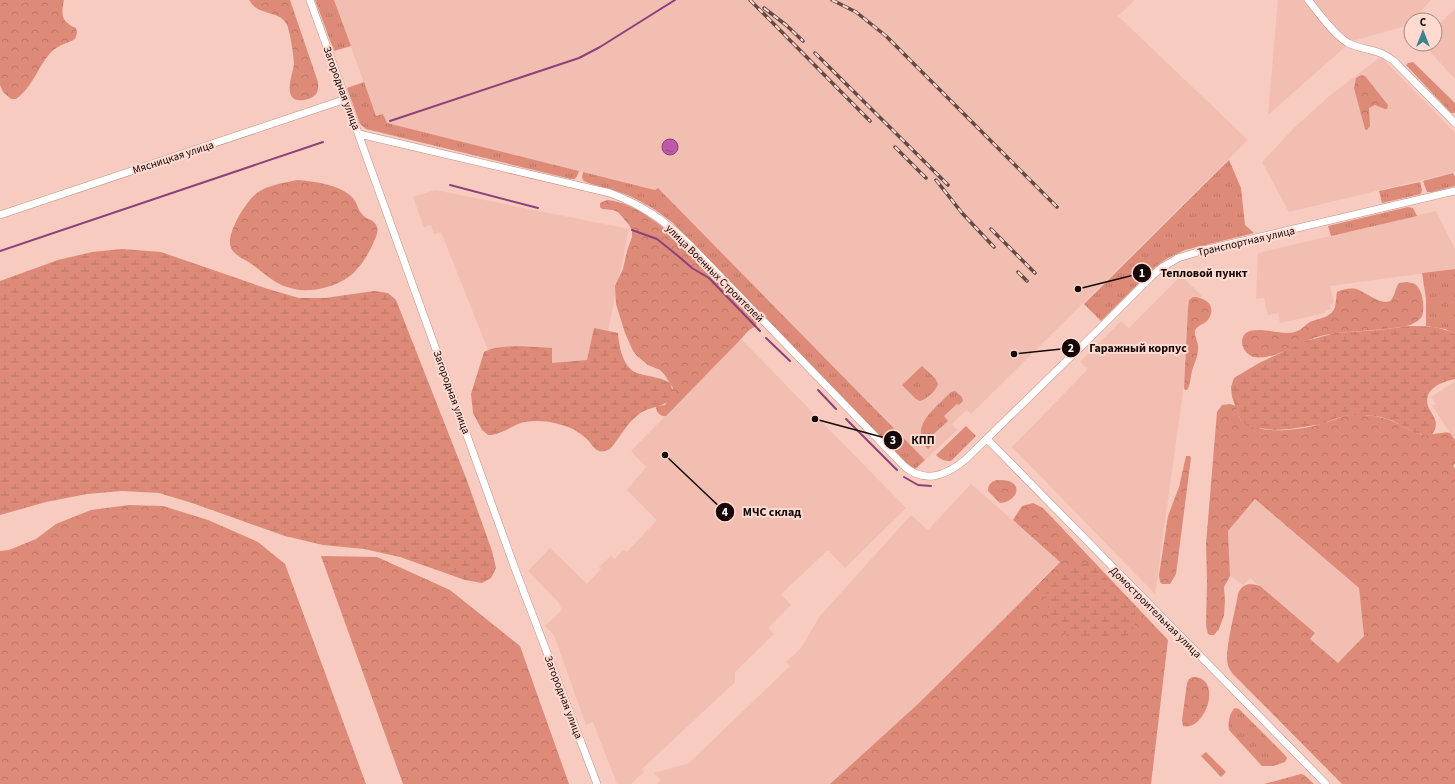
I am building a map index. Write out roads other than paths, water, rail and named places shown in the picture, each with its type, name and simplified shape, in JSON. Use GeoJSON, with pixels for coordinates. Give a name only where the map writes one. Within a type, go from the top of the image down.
{"type":"FeatureCollection","features":[{"type":"Feature","properties":{"kind":"street","name":"Загородная улица"},"geometry":{"type":"LineString","coordinates":[[310,0],[512,560],[597,784]]}},
{"type":"Feature","properties":{"kind":"street"},"geometry":{"type":"LineString","coordinates":[[1308,0],[1336,32],[1346,41],[1352,45],[1380,52],[1394,61],[1455,123]]}},
{"type":"Feature","properties":{"kind":"street","name":"Мясницкая улица"},"geometry":{"type":"LineString","coordinates":[[0,215],[346,99]]}},
{"type":"Feature","properties":{"kind":"street","name":"улица Военных Строителей"},"geometry":{"type":"LineString","coordinates":[[359,134],[610,193],[631,201],[654,214],[689,244],[898,460],[914,473],[932,476],[951,470],[966,460],[987,439]]}},
{"type":"Feature","properties":{"kind":"street","name":"Транспортная улица"},"geometry":{"type":"LineString","coordinates":[[987,439],[1152,276],[1174,260],[1216,247],[1455,191]]}},
{"type":"Feature","properties":{"kind":"street","name":"Домостроительная улица"},"geometry":{"type":"LineString","coordinates":[[987,439],[1326,784]]}},
{"type":"Feature","properties":{"kind":"water"},"geometry":{"type":"Polygon","coordinates":[[[670,139],[677,144],[678,147],[673,154],[670,155],[663,150],[662,147],[667,140],[670,139]]]}},
{"type":"Feature","properties":{"kind":"waterway"},"geometry":{"type":"LineString","coordinates":[[390,121],[579,58],[600,47],[675,0]]}},
{"type":"Feature","properties":{"kind":"waterway"},"geometry":{"type":"LineString","coordinates":[[0,251],[323,142]]}},
{"type":"Feature","properties":{"kind":"waterway"},"geometry":{"type":"LineString","coordinates":[[450,185],[538,208]]}},
{"type":"Feature","properties":{"kind":"waterway"},"geometry":{"type":"LineString","coordinates":[[632,230],[657,239],[692,268],[709,278],[760,331]]}},
{"type":"Feature","properties":{"kind":"waterway"},"geometry":{"type":"LineString","coordinates":[[766,338],[790,361]]}},
{"type":"Feature","properties":{"kind":"waterway"},"geometry":{"type":"LineString","coordinates":[[818,390],[836,409]]}},
{"type":"Feature","properties":{"kind":"waterway"},"geometry":{"type":"LineString","coordinates":[[846,419],[897,470]]}},
{"type":"Feature","properties":{"kind":"waterway"},"geometry":{"type":"LineString","coordinates":[[904,477],[918,485],[931,486]]}},
{"type":"Feature","properties":{"kind":"railway"},"geometry":{"type":"LineString","coordinates":[[750,0],[870,121]]}},
{"type":"Feature","properties":{"kind":"railway"},"geometry":{"type":"LineString","coordinates":[[832,0],[856,12],[886,36],[1057,207]]}},
{"type":"Feature","properties":{"kind":"railway"},"geometry":{"type":"LineString","coordinates":[[764,8],[786,25],[803,41]]}},
{"type":"Feature","properties":{"kind":"railway"},"geometry":{"type":"LineString","coordinates":[[815,53],[948,185]]}},
{"type":"Feature","properties":{"kind":"railway"},"geometry":{"type":"LineString","coordinates":[[895,147],[926,178]]}},
{"type":"Feature","properties":{"kind":"railway"},"geometry":{"type":"LineString","coordinates":[[936,180],[962,213],[994,247]]}},
{"type":"Feature","properties":{"kind":"railway"},"geometry":{"type":"LineString","coordinates":[[991,229],[1035,273]]}},
{"type":"Feature","properties":{"kind":"railway"},"geometry":{"type":"LineString","coordinates":[[1018,272],[1027,281]]}},
{"type":"Feature","properties":{"kind":"place","name":"Тепловой пункт"},"geometry":{"type":"Point","coordinates":[1078,289]}},
{"type":"Feature","properties":{"kind":"place","name":"Гаражный корпус"},"geometry":{"type":"Point","coordinates":[1014,354]}},
{"type":"Feature","properties":{"kind":"place","name":"КПП"},"geometry":{"type":"Point","coordinates":[815,419]}},
{"type":"Feature","properties":{"kind":"place","name":"МЧС склад"},"geometry":{"type":"Point","coordinates":[665,455]}}]}
